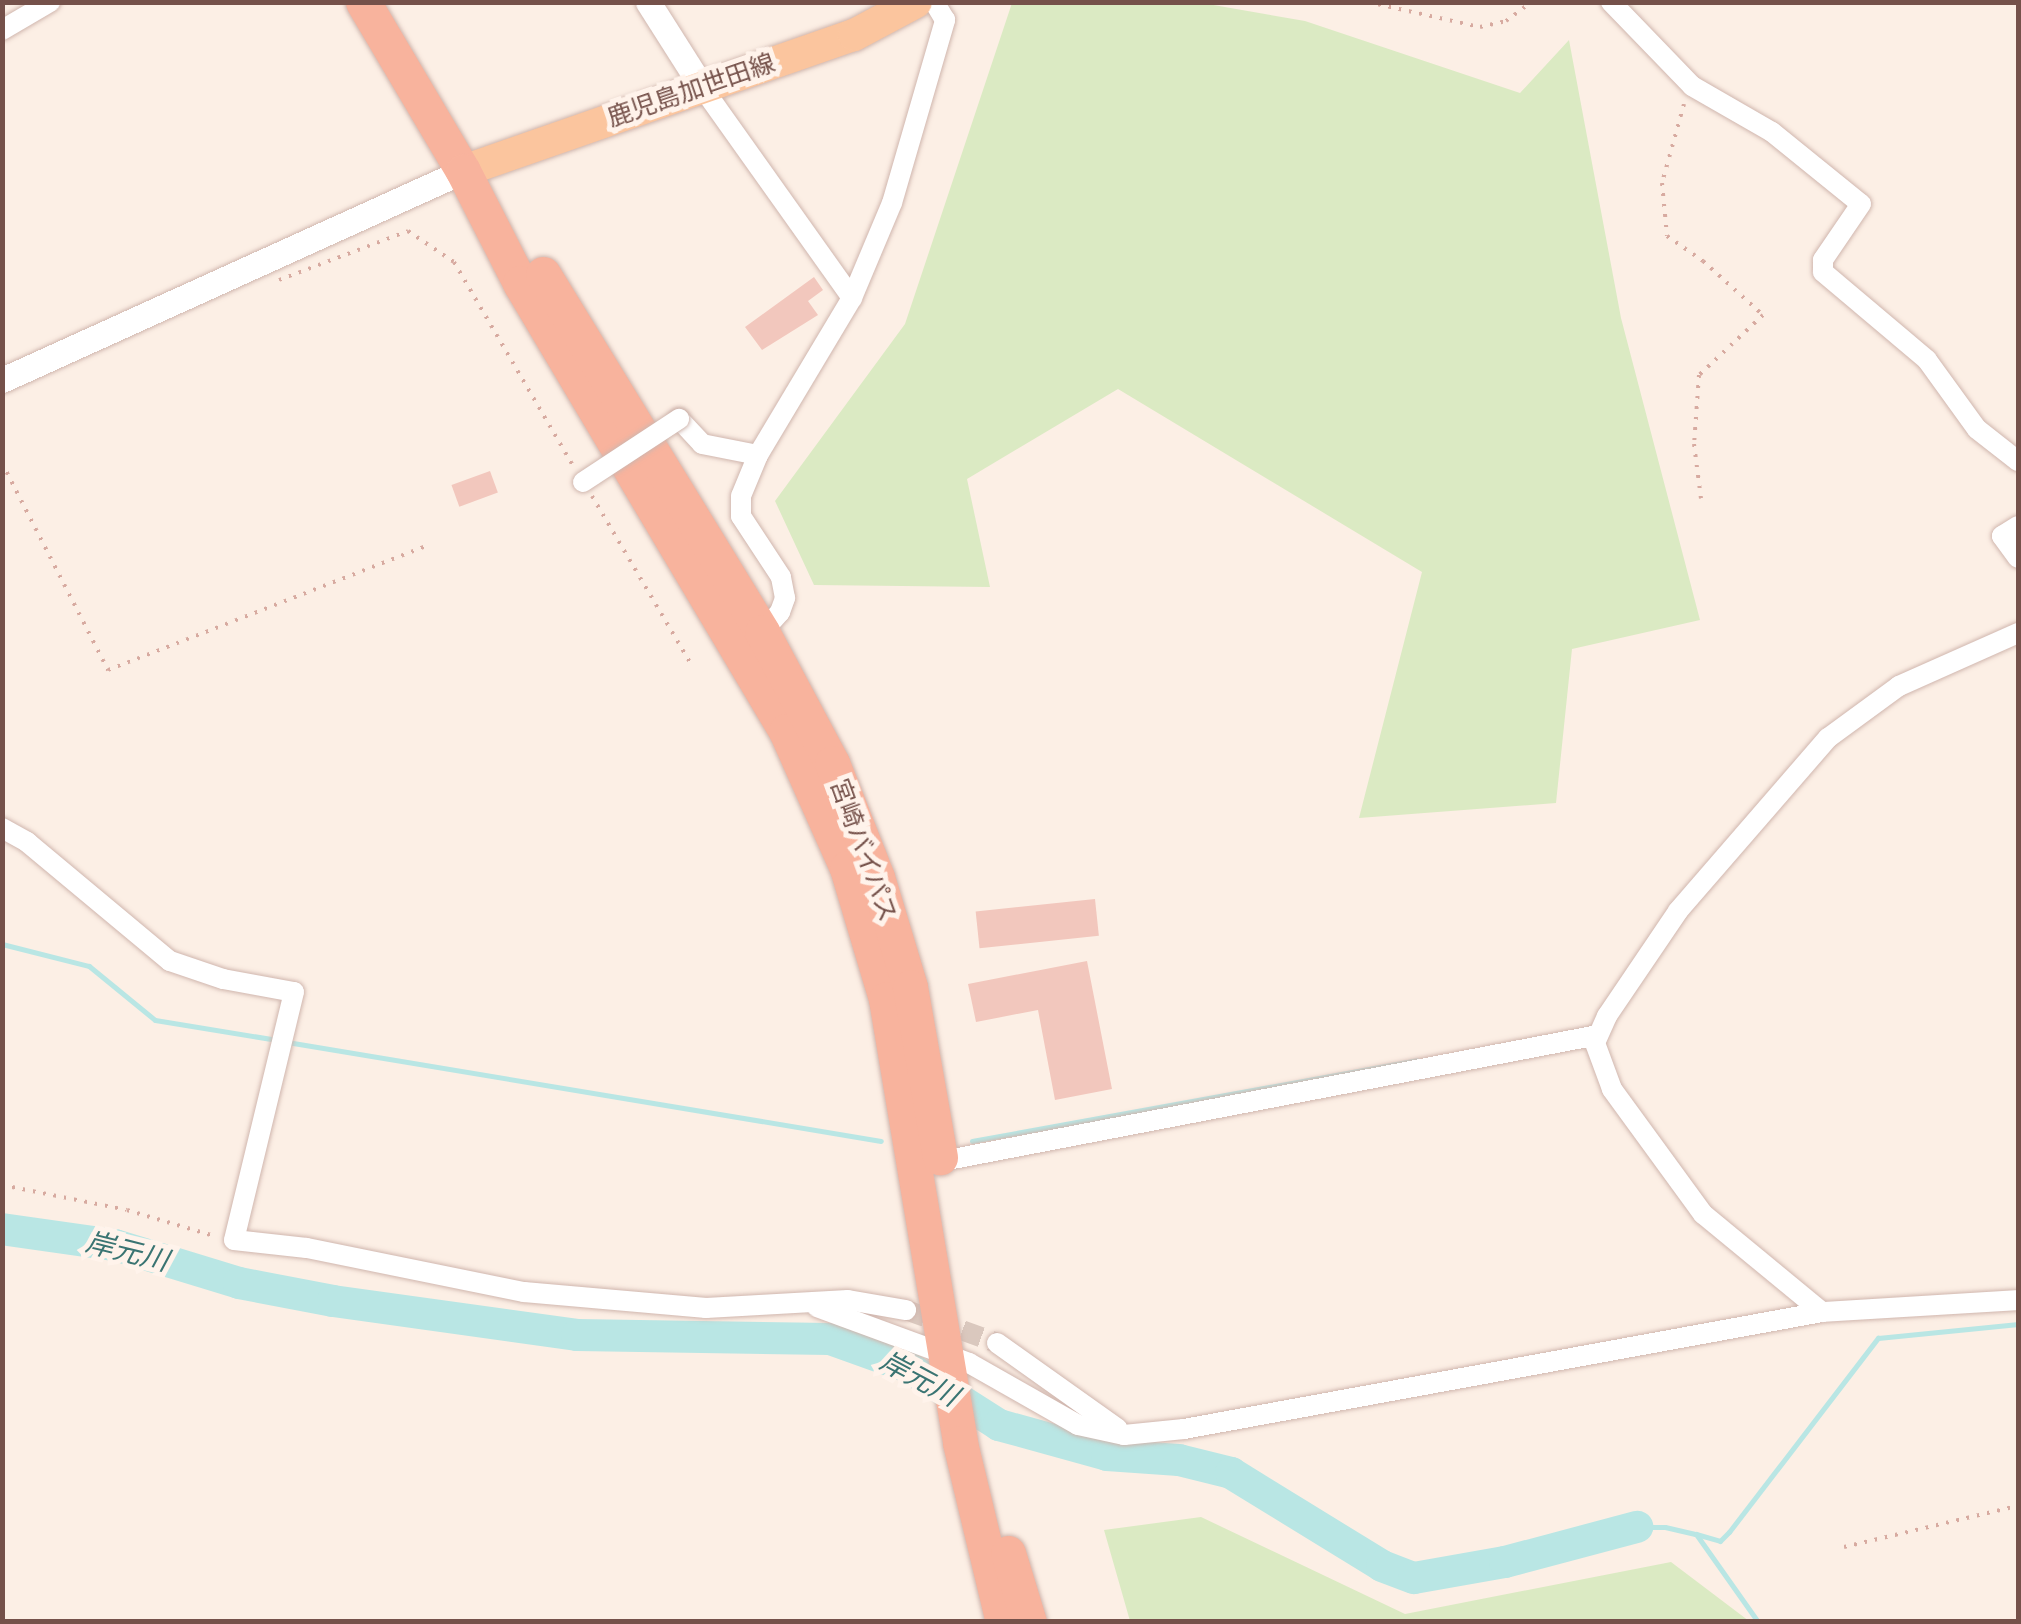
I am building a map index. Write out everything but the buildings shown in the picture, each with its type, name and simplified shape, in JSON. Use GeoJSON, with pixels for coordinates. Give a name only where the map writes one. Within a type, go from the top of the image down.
{"type":"FeatureCollection","features":[{"type":"Feature","properties":{"kind":"highway","name":"宮崎バイパス"},"geometry":{"type":"LineString","coordinates":[[363,2],[463,171],[520,283],[786,731],[847,868],[929,1163],[966,1362],[973,1446],[1003,1622]]}},
{"type":"Feature","properties":{"kind":"highway","name":"宮崎バイパス"},"geometry":{"type":"LineString","coordinates":[[463,171],[541,270],[762,632],[832,763],[876,877],[910,987],[929,1163]]}},
{"type":"Feature","properties":{"kind":"highway","name":"宮崎バイパス"},"geometry":{"type":"LineString","coordinates":[[973,1446],[1030,1622]]}},
{"type":"Feature","properties":{"kind":"main road","name":"鹿児島加世田線"},"geometry":{"type":"LineString","coordinates":[[463,171],[854,35],[916,2]]}},
{"type":"Feature","properties":{"kind":"street"},"geometry":{"type":"LineString","coordinates":[[2,30],[50,2]]}},
{"type":"Feature","properties":{"kind":"street"},"geometry":{"type":"LineString","coordinates":[[648,2],[702,86],[852,298]]}},
{"type":"Feature","properties":{"kind":"street"},"geometry":{"type":"LineString","coordinates":[[762,632],[780,612],[785,598],[781,578],[741,516],[741,496],[758,455],[852,298],[892,203],[945,20],[934,2]]}},
{"type":"Feature","properties":{"kind":"street"},"geometry":{"type":"LineString","coordinates":[[1612,2],[1692,86],[1772,132],[1861,204],[1823,260],[1823,272],[1927,360],[1977,429],[2018,461]]}},
{"type":"Feature","properties":{"kind":"street"},"geometry":{"type":"LineString","coordinates":[[2,380],[463,171]]}},
{"type":"Feature","properties":{"kind":"street"},"geometry":{"type":"LineString","coordinates":[[583,482],[679,419],[702,444],[758,455]]}},
{"type":"Feature","properties":{"kind":"street"},"geometry":{"type":"LineString","coordinates":[[2018,526],[2002,536],[2018,558]]}},
{"type":"Feature","properties":{"kind":"street"},"geometry":{"type":"LineString","coordinates":[[1822,1312],[1716,1227],[1679,1185],[1612,1089],[1598,1062],[1598,1035],[1678,910],[1828,738],[1899,686],[2018,633]]}},
{"type":"Feature","properties":{"kind":"street"},"geometry":{"type":"LineString","coordinates":[[2,828],[27,842],[170,960],[223,979],[294,992],[234,1240],[307,1248],[524,1292],[706,1308],[848,1300],[906,1310]]}},
{"type":"Feature","properties":{"kind":"street"},"geometry":{"type":"LineString","coordinates":[[929,1163],[1598,1035]]}},
{"type":"Feature","properties":{"kind":"street"},"geometry":{"type":"LineString","coordinates":[[966,1362],[1078,1425],[1126,1435],[1184,1429],[1822,1312],[2018,1300]]}},
{"type":"Feature","properties":{"kind":"street"},"geometry":{"type":"LineString","coordinates":[[806,1302],[966,1362],[1126,1435]]}},
{"type":"Feature","properties":{"kind":"path"},"geometry":{"type":"LineString","coordinates":[[1368,2],[1480,28],[1506,20],[1531,2]]}},
{"type":"Feature","properties":{"kind":"path"},"geometry":{"type":"LineString","coordinates":[[1692,86],[1679,114],[1662,182],[1667,236],[1703,261],[1763,315],[1699,375],[1694,444],[1701,498]]}},
{"type":"Feature","properties":{"kind":"path"},"geometry":{"type":"LineString","coordinates":[[268,284],[408,231],[454,262],[690,664]]}},
{"type":"Feature","properties":{"kind":"path"},"geometry":{"type":"LineString","coordinates":[[2,463],[108,670],[424,547]]}},
{"type":"Feature","properties":{"kind":"path"},"geometry":{"type":"LineString","coordinates":[[2,1185],[127,1210],[234,1240]]}},
{"type":"Feature","properties":{"kind":"path"},"geometry":{"type":"LineString","coordinates":[[1844,1547],[2018,1506]]}},
{"type":"Feature","properties":{"kind":"green space"},"geometry":{"type":"Polygon","coordinates":[[[1012,3],[1202,3],[1305,21],[1520,93],[1569,40],[1621,318],[1700,620],[1572,649],[1556,803],[1359,818],[1422,572],[1118,389],[967,479],[990,587],[814,585],[775,501],[905,324],[1012,3]]]}},
{"type":"Feature","properties":{"kind":"green space"},"geometry":{"type":"Polygon","coordinates":[[[1201,1517],[1405,1614],[1671,1562],[1749,1621],[1130,1621],[1104,1530],[1201,1517]]]}},
{"type":"Feature","properties":{"kind":"waterway"},"geometry":{"type":"LineString","coordinates":[[2,944],[89,966],[155,1020],[277,1040]]}},
{"type":"Feature","properties":{"kind":"waterway"},"geometry":{"type":"LineString","coordinates":[[287,1042],[881,1141]]}},
{"type":"Feature","properties":{"kind":"waterway"},"geometry":{"type":"LineString","coordinates":[[972,1141],[1417,1060]]}},
{"type":"Feature","properties":{"kind":"waterway","name":"岸元川"},"geometry":{"type":"LineString","coordinates":[[2,1229],[115,1245],[239,1283],[333,1301],[577,1335],[830,1339],[908,1367],[999,1425],[1107,1455],[1179,1460],[1231,1473],[1382,1566],[1414,1578],[1505,1562],[1637,1527]]}},
{"type":"Feature","properties":{"kind":"waterway"},"geometry":{"type":"LineString","coordinates":[[1696,1534],[1720,1541],[1729,1532],[1878,1338],[2018,1324]]}},
{"type":"Feature","properties":{"kind":"waterway","name":"岸元川"},"geometry":{"type":"LineString","coordinates":[[1637,1527],[1665,1527],[1696,1534],[1758,1622]]}},
{"type":"Feature","properties":{"kind":"tunnel"},"geometry":{"type":"LineString","coordinates":[[906,1310],[997,1343]]}}]}
